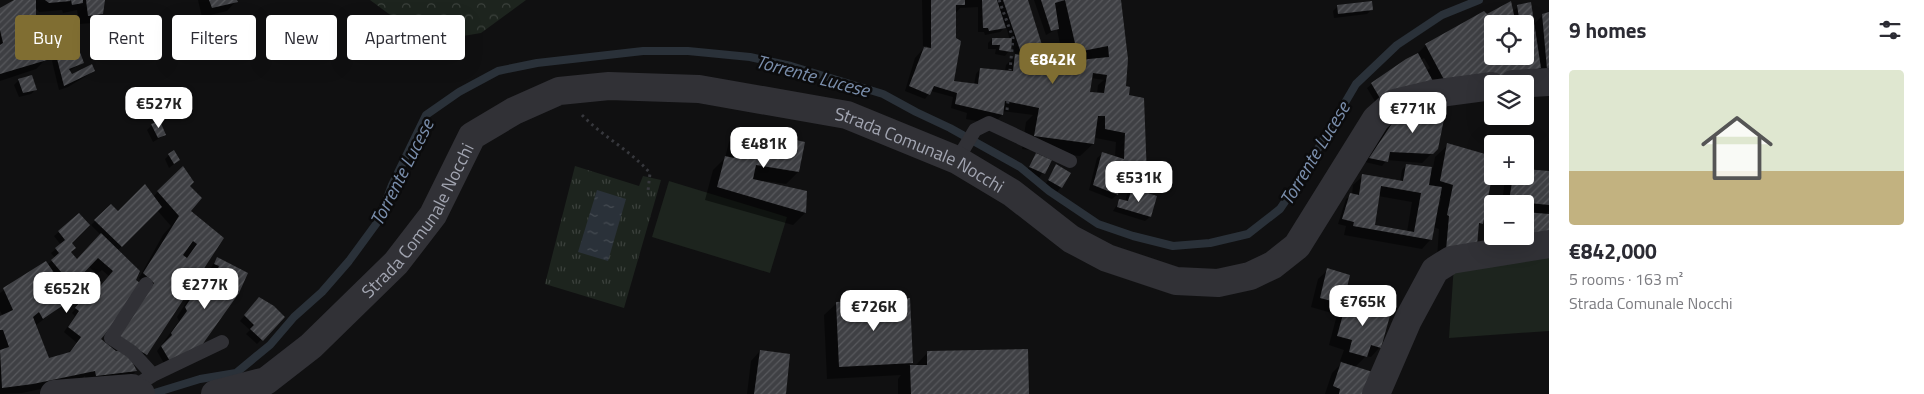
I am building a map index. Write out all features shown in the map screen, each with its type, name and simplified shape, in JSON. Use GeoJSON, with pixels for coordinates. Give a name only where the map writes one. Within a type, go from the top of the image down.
{"type":"FeatureCollection","features":[{"type":"Feature","properties":{"kind":"street"},"geometry":{"type":"LineString","coordinates":[[1534,83],[1549,82]]}},
{"type":"Feature","properties":{"kind":"street","name":"Strada Comunale Nocchi"},"geometry":{"type":"LineString","coordinates":[[215,394],[267,388],[396,264],[432,214],[472,136],[514,111],[559,91],[609,86],[699,89],[847,115],[960,157],[1012,193],[1071,239],[1107,258],[1176,281],[1218,282],[1250,276],[1274,265],[1297,246],[1311,227],[1376,119],[1394,103],[1432,94],[1484,87]]}},
{"type":"Feature","properties":{"kind":"street"},"geometry":{"type":"LineString","coordinates":[[1376,394],[1408,320],[1435,270],[1451,260],[1549,244]]}},
{"type":"Feature","properties":{"kind":"street"},"geometry":{"type":"LineString","coordinates":[[54,394],[140,387]]}},
{"type":"Feature","properties":{"kind":"lane"},"geometry":{"type":"LineString","coordinates":[[960,157],[975,130],[989,124],[1070,161]]}},
{"type":"Feature","properties":{"kind":"lane"},"geometry":{"type":"LineString","coordinates":[[146,284],[111,338],[132,352],[140,387],[222,342]]}},
{"type":"Feature","properties":{"kind":"path"},"geometry":{"type":"LineString","coordinates":[[1000,0],[1013,38],[1010,70]]}},
{"type":"Feature","properties":{"kind":"path"},"geometry":{"type":"LineString","coordinates":[[559,91],[595,128],[637,158],[650,173],[648,191]]}},
{"type":"Feature","properties":{"kind":"green space"},"geometry":{"type":"Polygon","coordinates":[[[370,0],[526,0],[481,33],[465,36],[465,15],[390,15],[370,0]]]}},
{"type":"Feature","properties":{"kind":"green space"},"geometry":{"type":"Polygon","coordinates":[[[575,166],[639,186],[643,176],[661,180],[624,308],[545,284],[575,166]]]}},
{"type":"Feature","properties":{"kind":"green space"},"geometry":{"type":"Polygon","coordinates":[[[669,181],[787,217],[770,273],[652,237],[669,181]]]}},
{"type":"Feature","properties":{"kind":"green space"},"geometry":{"type":"Polygon","coordinates":[[[1549,255],[1549,331],[1449,338],[1454,264],[1549,255]]]}},
{"type":"Feature","properties":{"kind":"water"},"geometry":{"type":"Polygon","coordinates":[[[597,190],[626,199],[608,261],[578,252],[597,190]]]}},
{"type":"Feature","properties":{"kind":"building"},"geometry":{"type":"Polygon","coordinates":[[[14,0],[36,0],[36,15],[15,15],[15,60],[47,60],[0,74],[0,45],[3,43],[0,30],[0,8],[14,0]]]}},
{"type":"Feature","properties":{"kind":"building"},"geometry":{"type":"Polygon","coordinates":[[[45,0],[70,0],[71,1],[49,3],[45,0]]]}},
{"type":"Feature","properties":{"kind":"building"},"geometry":{"type":"Polygon","coordinates":[[[71,0],[83,0],[83,3],[72,5],[71,0]]]}},
{"type":"Feature","properties":{"kind":"building"},"geometry":{"type":"Polygon","coordinates":[[[86,0],[105,0],[103,14],[88,16],[86,0]]]}},
{"type":"Feature","properties":{"kind":"building"},"geometry":{"type":"Polygon","coordinates":[[[209,0],[237,0],[238,2],[212,8],[209,0]]]}},
{"type":"Feature","properties":{"kind":"building"},"geometry":{"type":"Polygon","coordinates":[[[931,0],[965,0],[965,5],[956,5],[956,38],[961,41],[954,81],[978,84],[980,68],[1013,71],[1015,54],[1041,59],[1041,61],[1078,65],[1079,60],[1109,57],[1108,46],[1077,52],[1065,0],[1121,0],[1128,59],[1126,86],[1130,87],[1129,95],[1144,98],[1147,177],[1121,174],[1118,195],[1093,185],[1102,152],[1124,159],[1125,133],[1105,129],[1105,116],[1098,116],[1094,144],[1034,136],[1039,108],[1005,101],[1003,115],[955,104],[957,93],[934,86],[930,95],[909,86],[924,47],[931,48],[931,0]],[[1093,73],[1090,92],[1104,93],[1107,75],[1093,73]]]}},
{"type":"Feature","properties":{"kind":"building"},"geometry":{"type":"Polygon","coordinates":[[[982,0],[997,0],[1006,28],[989,31],[988,28],[983,28],[982,0]]]}},
{"type":"Feature","properties":{"kind":"building"},"geometry":{"type":"Polygon","coordinates":[[[1003,0],[1028,0],[1042,45],[1020,50],[1003,0]]]}},
{"type":"Feature","properties":{"kind":"building"},"geometry":{"type":"Polygon","coordinates":[[[1041,0],[1065,0],[1055,3],[1059,29],[1051,31],[1041,0]]]}},
{"type":"Feature","properties":{"kind":"building"},"geometry":{"type":"Polygon","coordinates":[[[1372,1],[1373,10],[1338,14],[1337,5],[1372,1]]]}},
{"type":"Feature","properties":{"kind":"building"},"geometry":{"type":"Polygon","coordinates":[[[1511,1],[1514,15],[1484,15],[1484,65],[1534,65],[1534,22],[1541,68],[1519,75],[1484,75],[1484,83],[1449,89],[1425,44],[1484,11],[1487,14],[1511,1]]]}},
{"type":"Feature","properties":{"kind":"building"},"geometry":{"type":"Polygon","coordinates":[[[1531,2],[1533,15],[1519,15],[1517,5],[1531,2]]]}},
{"type":"Feature","properties":{"kind":"building"},"geometry":{"type":"Polygon","coordinates":[[[1549,12],[1549,69],[1547,69],[1542,14],[1549,12]]]}},
{"type":"Feature","properties":{"kind":"building"},"geometry":{"type":"Polygon","coordinates":[[[992,38],[1012,38],[1011,52],[999,50],[1000,45],[992,45],[992,38]]]}},
{"type":"Feature","properties":{"kind":"building"},"geometry":{"type":"Polygon","coordinates":[[[80,52],[84,63],[69,69],[72,74],[92,64],[95,71],[64,86],[57,60],[80,60],[80,52]]]}},
{"type":"Feature","properties":{"kind":"building"},"geometry":{"type":"Polygon","coordinates":[[[1418,53],[1434,83],[1384,105],[1371,83],[1418,53]]]}},
{"type":"Feature","properties":{"kind":"building"},"geometry":{"type":"Polygon","coordinates":[[[32,75],[37,90],[23,93],[18,79],[32,75]]]}},
{"type":"Feature","properties":{"kind":"building"},"geometry":{"type":"Polygon","coordinates":[[[1447,104],[1438,149],[1433,154],[1390,152],[1388,162],[1369,158],[1397,116],[1447,104]]]}},
{"type":"Feature","properties":{"kind":"building"},"geometry":{"type":"Polygon","coordinates":[[[160,121],[166,135],[158,138],[151,124],[160,121]]]}},
{"type":"Feature","properties":{"kind":"building"},"geometry":{"type":"Polygon","coordinates":[[[741,128],[805,142],[799,172],[756,165],[753,179],[807,191],[806,213],[717,187],[725,156],[734,158],[741,128]]]}},
{"type":"Feature","properties":{"kind":"building"},"geometry":{"type":"Polygon","coordinates":[[[1447,143],[1484,154],[1484,185],[1490,185],[1489,195],[1484,195],[1484,219],[1483,224],[1479,223],[1477,246],[1446,250],[1449,216],[1447,215],[1453,185],[1440,181],[1447,143]]]}},
{"type":"Feature","properties":{"kind":"building"},"geometry":{"type":"Polygon","coordinates":[[[174,150],[180,160],[174,164],[168,154],[174,150]]]}},
{"type":"Feature","properties":{"kind":"building"},"geometry":{"type":"Polygon","coordinates":[[[1036,153],[1052,160],[1045,174],[1029,167],[1036,153]]]}},
{"type":"Feature","properties":{"kind":"building"},"geometry":{"type":"Polygon","coordinates":[[[1056,164],[1071,173],[1062,188],[1048,180],[1056,164]]]}},
{"type":"Feature","properties":{"kind":"building"},"geometry":{"type":"Polygon","coordinates":[[[1406,164],[1432,167],[1429,185],[1442,187],[1432,240],[1353,226],[1354,222],[1342,219],[1350,193],[1359,195],[1362,174],[1403,181],[1406,164]],[[1381,186],[1375,225],[1414,232],[1421,193],[1381,186]]]}},
{"type":"Feature","properties":{"kind":"building"},"geometry":{"type":"Polygon","coordinates":[[[183,166],[194,182],[190,186],[202,198],[191,211],[224,238],[147,355],[118,338],[154,283],[143,273],[179,216],[157,191],[183,166]],[[193,241],[183,255],[187,258],[197,244],[193,241]]]}},
{"type":"Feature","properties":{"kind":"building"},"geometry":{"type":"Polygon","coordinates":[[[1534,170],[1549,171],[1549,205],[1534,204],[1534,195],[1510,195],[1512,185],[1534,185],[1534,170]]]}},
{"type":"Feature","properties":{"kind":"building"},"geometry":{"type":"Polygon","coordinates":[[[145,184],[162,207],[122,247],[94,220],[111,204],[118,211],[145,184]]]}},
{"type":"Feature","properties":{"kind":"building"},"geometry":{"type":"Polygon","coordinates":[[[1132,188],[1157,196],[1151,217],[1117,207],[1119,199],[1128,201],[1132,188]]]}},
{"type":"Feature","properties":{"kind":"building"},"geometry":{"type":"Polygon","coordinates":[[[79,213],[90,225],[72,243],[76,248],[71,252],[77,259],[101,233],[140,271],[136,280],[140,283],[125,310],[101,339],[116,351],[126,350],[137,371],[96,376],[95,371],[33,384],[2,388],[0,350],[9,347],[3,330],[0,330],[0,316],[13,310],[3,288],[46,261],[72,299],[43,319],[39,312],[33,317],[49,358],[70,352],[81,337],[68,327],[79,311],[75,308],[85,296],[89,299],[113,271],[98,258],[72,285],[51,260],[59,253],[55,248],[65,240],[58,231],[79,213]]]}},
{"type":"Feature","properties":{"kind":"building"},"geometry":{"type":"Polygon","coordinates":[[[1534,213],[1549,214],[1549,237],[1534,236],[1534,213]]]}},
{"type":"Feature","properties":{"kind":"building"},"geometry":{"type":"Polygon","coordinates":[[[217,257],[248,273],[239,293],[202,345],[171,363],[161,346],[172,335],[171,333],[187,311],[185,307],[206,276],[212,280],[219,266],[214,264],[217,257]]]}},
{"type":"Feature","properties":{"kind":"building"},"geometry":{"type":"Polygon","coordinates":[[[1327,268],[1350,275],[1343,304],[1320,298],[1327,268]]]}},
{"type":"Feature","properties":{"kind":"building"},"geometry":{"type":"Polygon","coordinates":[[[259,297],[274,306],[285,317],[263,341],[250,329],[254,325],[244,315],[259,297]]]}},
{"type":"Feature","properties":{"kind":"building"},"geometry":{"type":"Polygon","coordinates":[[[910,298],[913,363],[839,367],[836,302],[910,298]]]}},
{"type":"Feature","properties":{"kind":"building"},"geometry":{"type":"Polygon","coordinates":[[[1347,300],[1391,312],[1381,348],[1371,345],[1367,357],[1349,352],[1352,340],[1337,336],[1347,300]]]}},
{"type":"Feature","properties":{"kind":"building"},"geometry":{"type":"Polygon","coordinates":[[[1028,349],[1029,394],[911,394],[910,365],[927,365],[927,351],[1028,349]]]}},
{"type":"Feature","properties":{"kind":"building"},"geometry":{"type":"Polygon","coordinates":[[[760,350],[790,354],[786,394],[754,394],[760,350]]]}},
{"type":"Feature","properties":{"kind":"building"},"geometry":{"type":"Polygon","coordinates":[[[1341,362],[1376,373],[1369,394],[1339,394],[1340,389],[1333,386],[1341,362]]]}},
{"type":"Feature","properties":{"kind":"waterway","name":"Torrente Lucese"},"geometry":{"type":"LineString","coordinates":[[151,394],[200,379],[236,373],[270,345],[294,317],[322,292],[349,261],[379,220],[392,185],[426,115],[459,92],[498,71],[537,63],[643,51],[688,51],[750,57],[791,66],[883,94],[950,128],[1020,167],[1049,191],[1098,224],[1133,236],[1173,246],[1210,243],[1248,234],[1280,209],[1299,181],[1356,84],[1397,45],[1442,15],[1479,0]]}}]}
